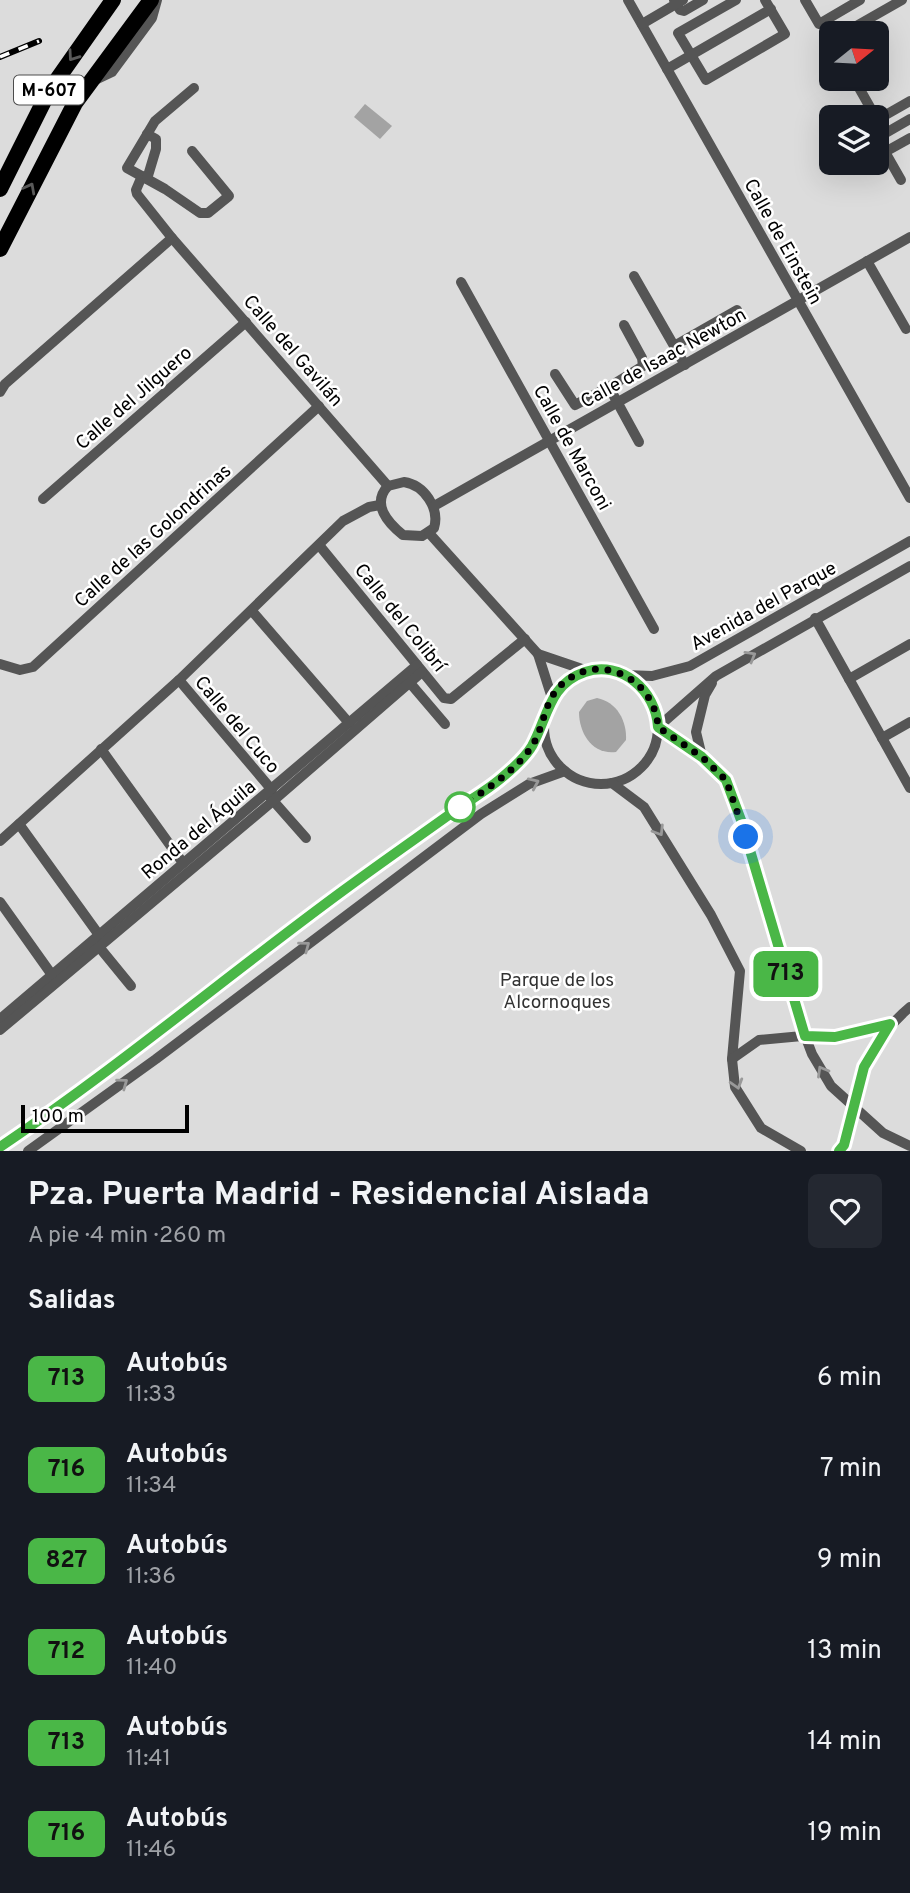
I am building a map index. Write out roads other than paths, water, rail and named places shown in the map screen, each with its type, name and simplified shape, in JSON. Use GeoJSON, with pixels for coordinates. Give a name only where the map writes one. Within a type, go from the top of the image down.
{"type":"FeatureCollection","features":[{"type":"Feature","properties":{"kind":"highway","name":"M-607"},"geometry":{"type":"LineString","coordinates":[[0,189],[49,91],[113,0]]}},
{"type":"Feature","properties":{"kind":"highway","name":"M-607"},"geometry":{"type":"LineString","coordinates":[[0,249],[75,103],[151,0]]}},
{"type":"Feature","properties":{"kind":"street"},"geometry":{"type":"LineString","coordinates":[[90,82],[112,72],[152,18],[157,0]]}},
{"type":"Feature","properties":{"kind":"street","name":"Calle de Einstein"},"geometry":{"type":"LineString","coordinates":[[628,0],[910,498]]}},
{"type":"Feature","properties":{"kind":"street"},"geometry":{"type":"LineString","coordinates":[[642,24],[678,1],[680,10],[684,11],[703,0]]}},
{"type":"Feature","properties":{"kind":"street"},"geometry":{"type":"LineString","coordinates":[[667,69],[691,55],[768,5],[785,34],[706,80],[691,55],[678,33],[736,0]]}},
{"type":"Feature","properties":{"kind":"street"},"geometry":{"type":"LineString","coordinates":[[805,0],[819,24],[860,0]]}},
{"type":"Feature","properties":{"kind":"street"},"geometry":{"type":"LineString","coordinates":[[865,21],[902,0]]}},
{"type":"Feature","properties":{"kind":"street"},"geometry":{"type":"LineString","coordinates":[[191,151],[229,196],[208,212],[200,213],[127,168],[155,121],[194,88]]}},
{"type":"Feature","properties":{"kind":"street"},"geometry":{"type":"LineString","coordinates":[[861,91],[875,116],[882,117],[910,101]]}},
{"type":"Feature","properties":{"kind":"street"},"geometry":{"type":"LineString","coordinates":[[889,131],[910,119]]}},
{"type":"Feature","properties":{"kind":"street"},"geometry":{"type":"LineString","coordinates":[[144,178],[156,149],[156,139],[147,134]]}},
{"type":"Feature","properties":{"kind":"street"},"geometry":{"type":"LineString","coordinates":[[889,150],[910,138]]}},
{"type":"Feature","properties":{"kind":"street"},"geometry":{"type":"LineString","coordinates":[[889,159],[901,180]]}},
{"type":"Feature","properties":{"kind":"street","name":"Calle del Gavilán"},"geometry":{"type":"LineString","coordinates":[[144,178],[136,190],[137,194],[172,238],[388,486]]}},
{"type":"Feature","properties":{"kind":"street","name":"Calle de Isaac Newton"},"geometry":{"type":"LineString","coordinates":[[433,506],[910,237]]}},
{"type":"Feature","properties":{"kind":"street"},"geometry":{"type":"LineString","coordinates":[[0,392],[5,384],[172,238]]}},
{"type":"Feature","properties":{"kind":"street"},"geometry":{"type":"LineString","coordinates":[[867,261],[906,329]]}},
{"type":"Feature","properties":{"kind":"street"},"geometry":{"type":"LineString","coordinates":[[634,275],[685,365]]}},
{"type":"Feature","properties":{"kind":"street","name":"Calle de Marconi"},"geometry":{"type":"LineString","coordinates":[[461,282],[654,629]]}},
{"type":"Feature","properties":{"kind":"street"},"geometry":{"type":"LineString","coordinates":[[674,346],[737,310]]}},
{"type":"Feature","properties":{"kind":"street","name":"Calle del Jilguero"},"geometry":{"type":"LineString","coordinates":[[43,499],[246,322]]}},
{"type":"Feature","properties":{"kind":"street"},"geometry":{"type":"LineString","coordinates":[[555,374],[575,405],[643,366],[642,358],[624,325]]}},
{"type":"Feature","properties":{"kind":"street"},"geometry":{"type":"LineString","coordinates":[[609,387],[639,442]]}},
{"type":"Feature","properties":{"kind":"street","name":"Calle de las Golondrinas"},"geometry":{"type":"LineString","coordinates":[[0,664],[20,670],[33,667],[319,406]]}},
{"type":"Feature","properties":{"kind":"street"},"geometry":{"type":"LineString","coordinates":[[404,482],[418,487],[433,506],[436,522],[429,533],[416,537],[403,535],[388,520],[380,505],[380,498],[388,486],[404,482]]}},
{"type":"Feature","properties":{"kind":"street"},"geometry":{"type":"LineString","coordinates":[[0,841],[179,680],[343,521],[369,507],[380,505]]}},
{"type":"Feature","properties":{"kind":"street"},"geometry":{"type":"LineString","coordinates":[[429,533],[538,654],[552,698]]}},
{"type":"Feature","properties":{"kind":"street","name":"Avenida del Parque"},"geometry":{"type":"LineString","coordinates":[[625,675],[652,676],[690,666],[910,541]]}},
{"type":"Feature","properties":{"kind":"street","name":"Calle del Colibrí"},"geometry":{"type":"LineString","coordinates":[[319,545],[444,698],[451,699],[525,639]]}},
{"type":"Feature","properties":{"kind":"street","name":"Avenida del Parque"},"geometry":{"type":"LineString","coordinates":[[658,727],[716,676],[910,565]]}},
{"type":"Feature","properties":{"kind":"street"},"geometry":{"type":"LineString","coordinates":[[252,611],[349,723]]}},
{"type":"Feature","properties":{"kind":"street"},"geometry":{"type":"LineString","coordinates":[[815,618],[910,788]]}},
{"type":"Feature","properties":{"kind":"street"},"geometry":{"type":"LineString","coordinates":[[849,679],[910,644]]}},
{"type":"Feature","properties":{"kind":"street"},"geometry":{"type":"LineString","coordinates":[[538,654],[588,671]]}},
{"type":"Feature","properties":{"kind":"street"},"geometry":{"type":"LineString","coordinates":[[0,1030],[97,941],[270,795],[410,683],[420,668]]}},
{"type":"Feature","properties":{"kind":"street","name":"Ronda del Águila"},"geometry":{"type":"LineString","coordinates":[[0,1019],[97,941],[183,863],[270,795],[349,723],[420,668]]}},
{"type":"Feature","properties":{"kind":"street"},"geometry":{"type":"LineString","coordinates":[[0,1147],[193,1006],[343,891],[499,780],[531,749],[552,698],[570,678],[588,671],[607,670],[625,675],[638,683],[648,695],[655,708],[658,727],[650,755],[640,768],[627,778],[612,783],[595,784],[565,771],[552,757],[545,740],[544,721]]}},
{"type":"Feature","properties":{"kind":"street"},"geometry":{"type":"LineString","coordinates":[[702,757],[696,732],[705,695],[716,676]]}},
{"type":"Feature","properties":{"kind":"street","name":"Calle del Cuco"},"geometry":{"type":"LineString","coordinates":[[179,680],[306,838]]}},
{"type":"Feature","properties":{"kind":"street"},"geometry":{"type":"LineString","coordinates":[[410,683],[445,724]]}},
{"type":"Feature","properties":{"kind":"street"},"geometry":{"type":"LineString","coordinates":[[882,738],[910,722]]}},
{"type":"Feature","properties":{"kind":"street"},"geometry":{"type":"LineString","coordinates":[[658,727],[702,757],[726,780],[741,820],[805,1036],[831,1086],[852,1108],[883,1133],[910,1146]]}},
{"type":"Feature","properties":{"kind":"street"},"geometry":{"type":"LineString","coordinates":[[101,749],[183,863]]}},
{"type":"Feature","properties":{"kind":"street"},"geometry":{"type":"LineString","coordinates":[[28,1151],[156,1059],[481,814],[529,785],[565,771]]}},
{"type":"Feature","properties":{"kind":"street"},"geometry":{"type":"LineString","coordinates":[[612,783],[644,807],[711,915],[740,971],[732,1059],[735,1087],[761,1128],[801,1151]]}},
{"type":"Feature","properties":{"kind":"street"},"geometry":{"type":"LineString","coordinates":[[19,824],[97,941],[131,986]]}},
{"type":"Feature","properties":{"kind":"street"},"geometry":{"type":"LineString","coordinates":[[0,902],[52,975]]}},
{"type":"Feature","properties":{"kind":"street"},"geometry":{"type":"LineString","coordinates":[[839,1151],[844,1145],[864,1067],[890,1024],[910,1007]]}},
{"type":"Feature","properties":{"kind":"street"},"geometry":{"type":"LineString","coordinates":[[732,1059],[759,1040],[805,1036],[835,1037],[890,1024]]}},
{"type":"Feature","properties":{"kind":"railway"},"geometry":{"type":"LineString","coordinates":[[0,57],[39,41]]}},
{"type":"Feature","properties":{"kind":"park label","name":"Parque de los Alcornoques"},"geometry":{"type":"Point","coordinates":[557,990]}}]}
